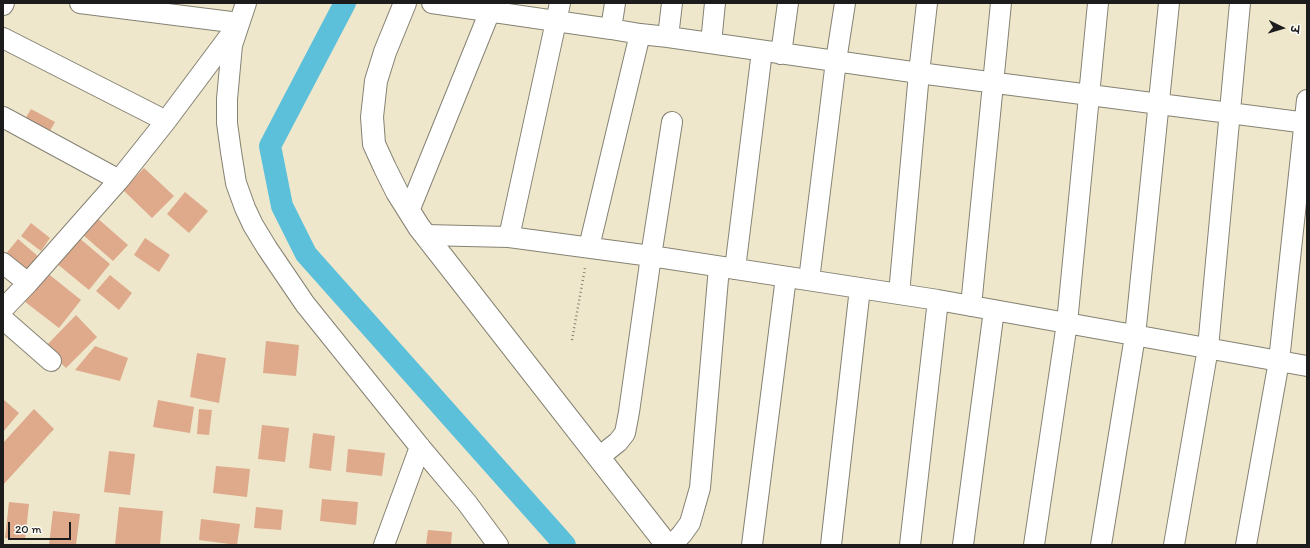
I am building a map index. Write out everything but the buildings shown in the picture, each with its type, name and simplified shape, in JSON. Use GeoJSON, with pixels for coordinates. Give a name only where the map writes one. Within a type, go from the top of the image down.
{"type":"FeatureCollection","features":[{"type":"Feature","properties":{"kind":"street"},"geometry":{"type":"LineString","coordinates":[[85,3],[239,23]]}},
{"type":"Feature","properties":{"kind":"street"},"geometry":{"type":"LineString","coordinates":[[246,3],[232,45],[227,99],[227,123],[236,183],[253,226],[305,304],[467,503],[497,544]]}},
{"type":"Feature","properties":{"kind":"street"},"geometry":{"type":"LineString","coordinates":[[405,3],[385,52],[376,81],[372,117],[374,144],[391,180],[425,235],[667,545]]}},
{"type":"Feature","properties":{"kind":"street"},"geometry":{"type":"LineString","coordinates":[[432,3],[490,11],[558,12],[611,29],[640,34],[993,83],[1306,123]]}},
{"type":"Feature","properties":{"kind":"street"},"geometry":{"type":"LineString","coordinates":[[611,29],[615,3]]}},
{"type":"Feature","properties":{"kind":"street"},"geometry":{"type":"LineString","coordinates":[[668,37],[672,3]]}},
{"type":"Feature","properties":{"kind":"street"},"geometry":{"type":"LineString","coordinates":[[711,43],[716,3]]}},
{"type":"Feature","properties":{"kind":"street"},"geometry":{"type":"LineString","coordinates":[[672,545],[690,523],[700,488],[727,268],[772,52],[788,3]]}},
{"type":"Feature","properties":{"kind":"street"},"geometry":{"type":"LineString","coordinates":[[809,280],[836,61],[845,3]]}},
{"type":"Feature","properties":{"kind":"street"},"geometry":{"type":"LineString","coordinates":[[899,294],[919,73],[927,3]]}},
{"type":"Feature","properties":{"kind":"street"},"geometry":{"type":"LineString","coordinates":[[971,306],[1001,3]]}},
{"type":"Feature","properties":{"kind":"street"},"geometry":{"type":"LineString","coordinates":[[1034,545],[1068,323],[1098,3]]}},
{"type":"Feature","properties":{"kind":"street"},"geometry":{"type":"LineString","coordinates":[[1101,545],[1135,336],[1169,3]]}},
{"type":"Feature","properties":{"kind":"street"},"geometry":{"type":"LineString","coordinates":[[1174,545],[1208,348],[1240,3]]}},
{"type":"Feature","properties":{"kind":"street"},"geometry":{"type":"LineString","coordinates":[[409,211],[490,11]]}},
{"type":"Feature","properties":{"kind":"street"},"geometry":{"type":"LineString","coordinates":[[509,237],[558,12]]}},
{"type":"Feature","properties":{"kind":"street"},"geometry":{"type":"LineString","coordinates":[[3,309],[28,283],[119,180],[166,121],[239,23]]}},
{"type":"Feature","properties":{"kind":"street"},"geometry":{"type":"LineString","coordinates":[[589,247],[640,34]]}},
{"type":"Feature","properties":{"kind":"street"},"geometry":{"type":"LineString","coordinates":[[3,38],[166,121]]}},
{"type":"Feature","properties":{"kind":"street"},"geometry":{"type":"LineString","coordinates":[[1246,545],[1279,362],[1306,123],[1307,100]]}},
{"type":"Feature","properties":{"kind":"street"},"geometry":{"type":"LineString","coordinates":[[3,117],[119,180]]}},
{"type":"Feature","properties":{"kind":"street"},"geometry":{"type":"LineString","coordinates":[[599,457],[618,442],[624,433],[629,412],[672,122]]}},
{"type":"Feature","properties":{"kind":"street"},"geometry":{"type":"LineString","coordinates":[[425,235],[509,237],[651,256],[938,300],[1307,366]]}},
{"type":"Feature","properties":{"kind":"street"},"geometry":{"type":"LineString","coordinates":[[3,263],[28,283]]}},
{"type":"Feature","properties":{"kind":"street"},"geometry":{"type":"LineString","coordinates":[[752,545],[786,277]]}},
{"type":"Feature","properties":{"kind":"street"},"geometry":{"type":"LineString","coordinates":[[831,545],[860,288]]}},
{"type":"Feature","properties":{"kind":"street"},"geometry":{"type":"LineString","coordinates":[[910,545],[938,300]]}},
{"type":"Feature","properties":{"kind":"street"},"geometry":{"type":"LineString","coordinates":[[964,545],[994,310]]}},
{"type":"Feature","properties":{"kind":"street"},"geometry":{"type":"LineString","coordinates":[[3,319],[51,361]]}},
{"type":"Feature","properties":{"kind":"street"},"geometry":{"type":"LineString","coordinates":[[384,545],[420,447]]}},
{"type":"Feature","properties":{"kind":"path"},"geometry":{"type":"LineString","coordinates":[[572,340],[589,247]]}},
{"type":"Feature","properties":{"kind":"waterway"},"geometry":{"type":"LineString","coordinates":[[345,3],[270,146],[282,206],[306,254],[565,545]]}}]}
